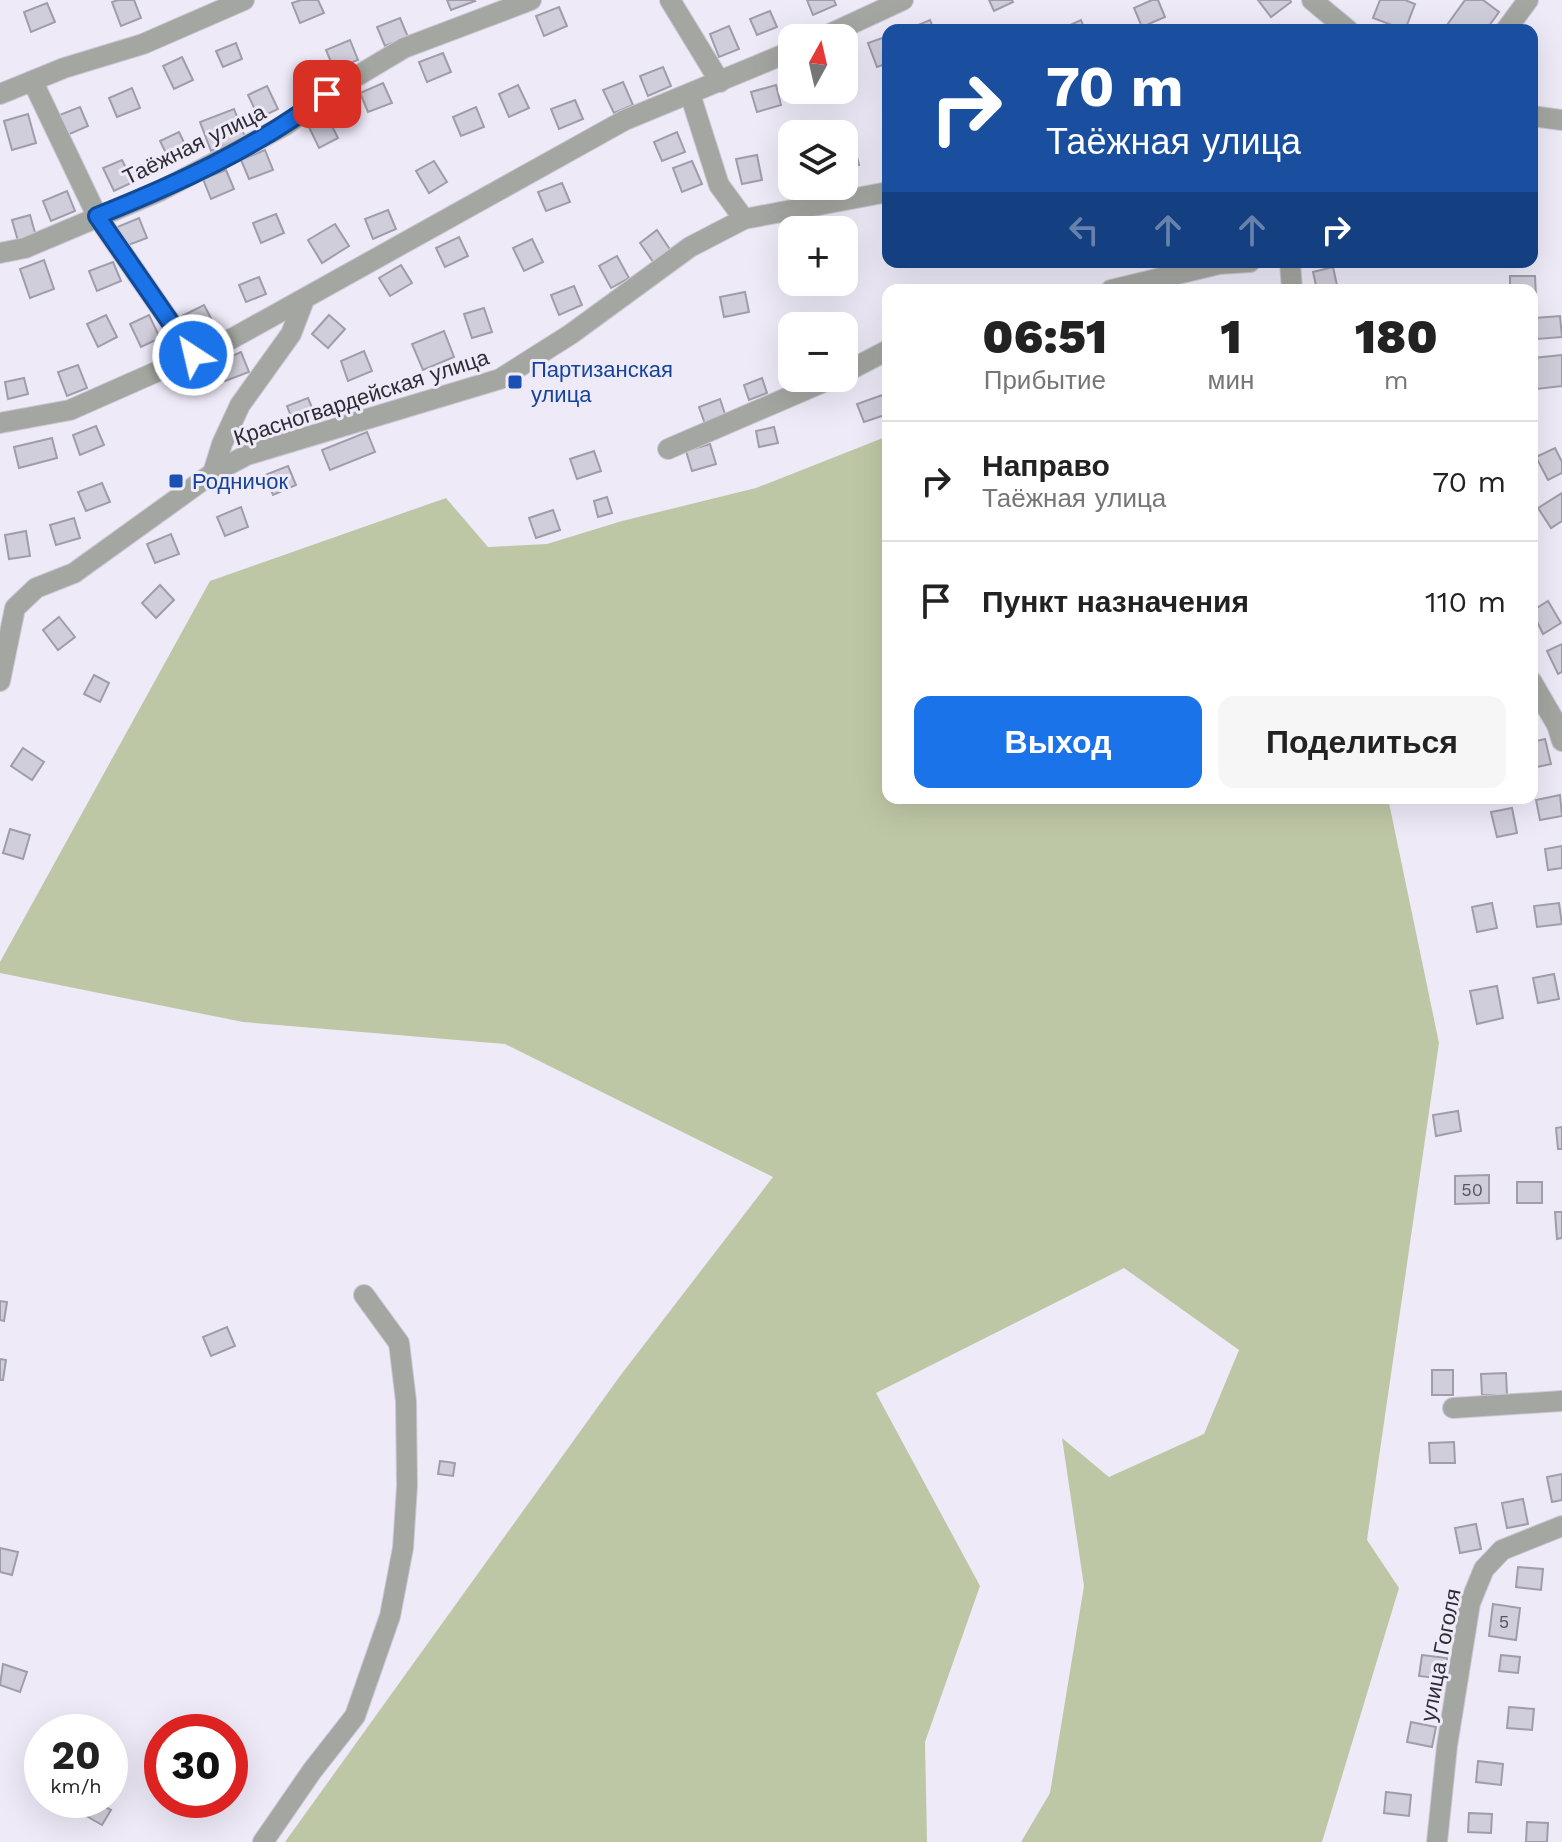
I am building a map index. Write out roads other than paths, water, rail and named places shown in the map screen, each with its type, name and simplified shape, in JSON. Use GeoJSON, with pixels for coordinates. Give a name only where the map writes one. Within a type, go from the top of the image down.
{"type":"FeatureCollection","features":[{"type":"Feature","properties":{"kind":"street"},"geometry":{"type":"LineString","coordinates":[[0,94],[64,68],[143,44],[244,0]]}},
{"type":"Feature","properties":{"kind":"street","name":"Таёжная улица"},"geometry":{"type":"LineString","coordinates":[[0,253],[25,248],[160,191],[286,125],[327,94],[404,48],[531,0]]}},
{"type":"Feature","properties":{"kind":"street"},"geometry":{"type":"LineString","coordinates":[[670,0],[720,82]]}},
{"type":"Feature","properties":{"kind":"street"},"geometry":{"type":"LineString","coordinates":[[851,24],[903,0]]}},
{"type":"Feature","properties":{"kind":"street"},"geometry":{"type":"LineString","coordinates":[[1312,0],[1341,24]]}},
{"type":"Feature","properties":{"kind":"street"},"geometry":{"type":"LineString","coordinates":[[1510,24],[1528,0]]}},
{"type":"Feature","properties":{"kind":"street"},"geometry":{"type":"LineString","coordinates":[[0,423],[70,410],[233,338],[625,120],[778,57]]}},
{"type":"Feature","properties":{"kind":"street"},"geometry":{"type":"LineString","coordinates":[[33,82],[97,216],[193,355]]}},
{"type":"Feature","properties":{"kind":"street"},"geometry":{"type":"LineString","coordinates":[[690,94],[719,185],[744,219]]}},
{"type":"Feature","properties":{"kind":"street"},"geometry":{"type":"LineString","coordinates":[[1538,117],[1562,120]]}},
{"type":"Feature","properties":{"kind":"street","name":"Красногвардейская улица"},"geometry":{"type":"LineString","coordinates":[[0,681],[15,608],[36,588],[74,573],[213,473],[247,455],[500,379],[571,334],[690,247],[744,219],[882,193]]}},
{"type":"Feature","properties":{"kind":"street"},"geometry":{"type":"LineString","coordinates":[[1136,284],[1202,268]]}},
{"type":"Feature","properties":{"kind":"street"},"geometry":{"type":"LineString","coordinates":[[213,473],[240,405],[266,373],[291,334],[304,300]]}},
{"type":"Feature","properties":{"kind":"street"},"geometry":{"type":"LineString","coordinates":[[858,366],[882,353]]}},
{"type":"Feature","properties":{"kind":"street"},"geometry":{"type":"LineString","coordinates":[[668,449],[800,392]]}},
{"type":"Feature","properties":{"kind":"street"},"geometry":{"type":"LineString","coordinates":[[1538,692],[1557,725],[1562,741]]}},
{"type":"Feature","properties":{"kind":"street"},"geometry":{"type":"LineString","coordinates":[[263,1842],[355,1716],[390,1616],[403,1548],[407,1486],[406,1430],[399,1343],[364,1295]]}},
{"type":"Feature","properties":{"kind":"street"},"geometry":{"type":"LineString","coordinates":[[1453,1408],[1562,1401]]}},
{"type":"Feature","properties":{"kind":"street","name":"улица Гоголя"},"geometry":{"type":"LineString","coordinates":[[1437,1842],[1447,1746],[1470,1603],[1484,1569],[1502,1550],[1562,1526]]}},
{"type":"Feature","properties":{"kind":"place","name":"Партизанская улица"},"geometry":{"type":"Point","coordinates":[515,382]}},
{"type":"Feature","properties":{"kind":"place","name":"Родничок"},"geometry":{"type":"Point","coordinates":[176,481]}}]}
